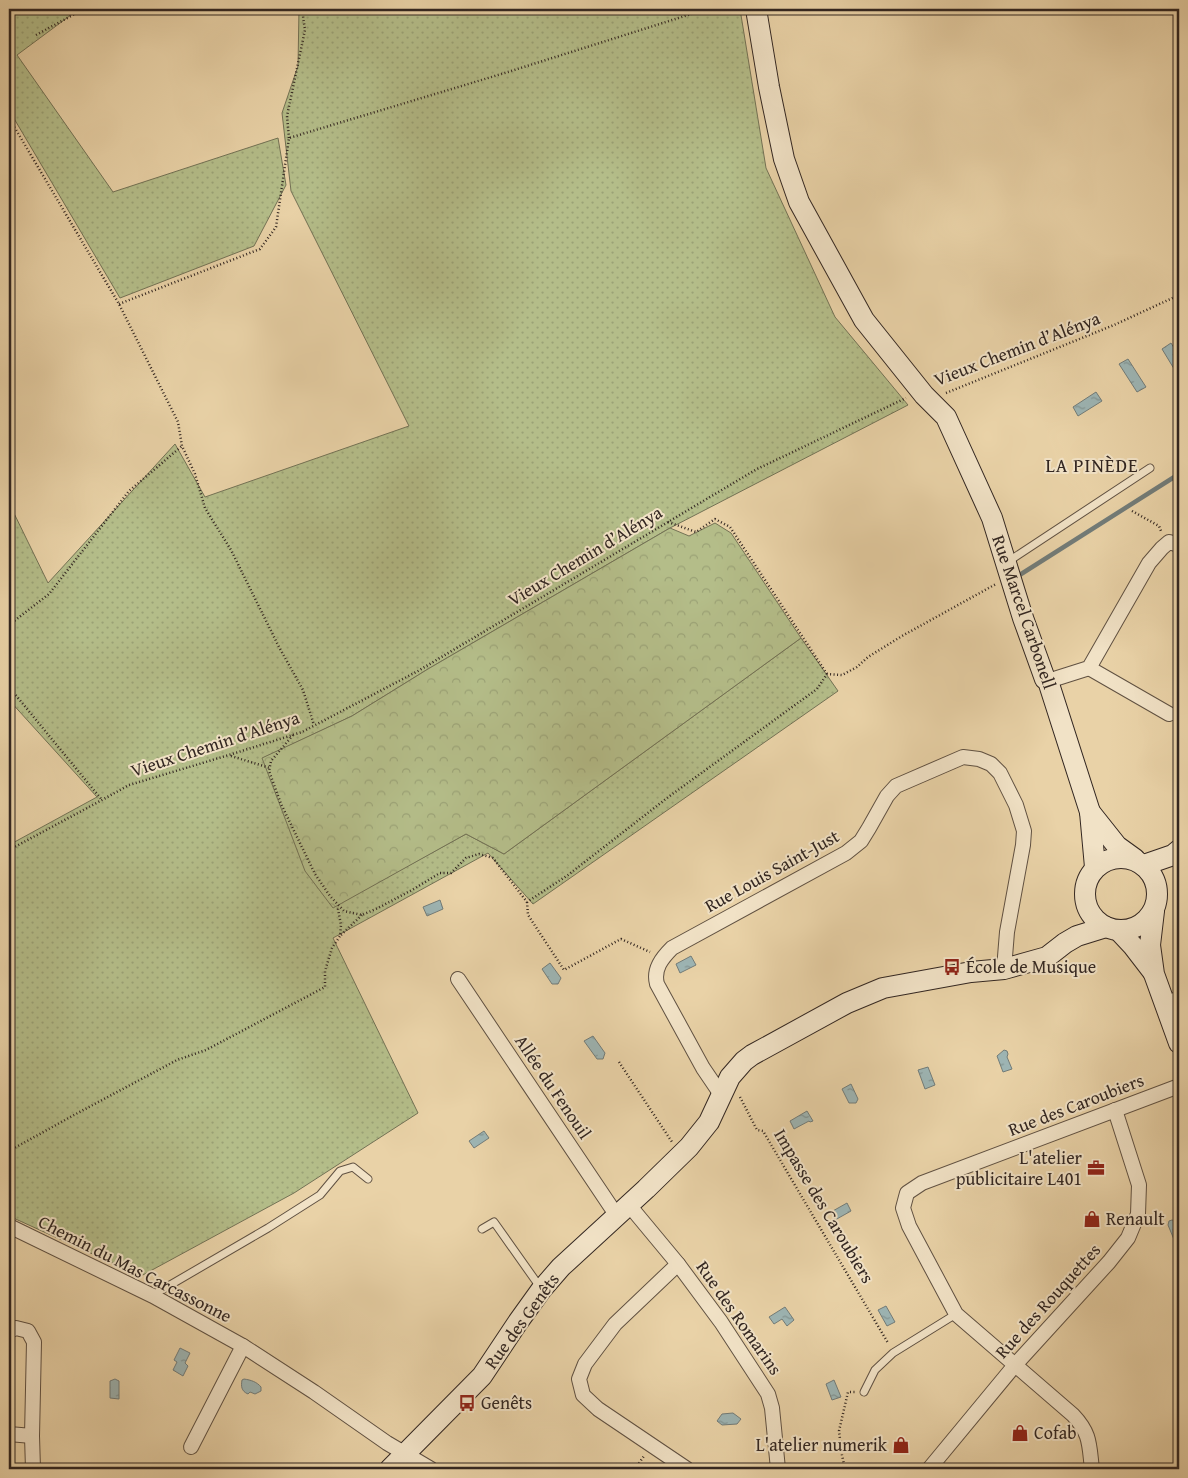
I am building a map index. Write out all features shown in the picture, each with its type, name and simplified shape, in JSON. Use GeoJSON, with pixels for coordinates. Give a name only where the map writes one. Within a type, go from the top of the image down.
{"type":"FeatureCollection","features":[{"type":"Feature","properties":{"kind":"street"},"geometry":{"type":"LineString","coordinates":[[756,9],[769,87],[784,159],[799,202],[864,320],[924,395]]}},
{"type":"Feature","properties":{"kind":"street","name":"Rue Marcel Carbonell"},"geometry":{"type":"LineString","coordinates":[[924,395],[946,417],[992,518],[1045,679],[1048,681],[1090,812],[1095,868]]}},
{"type":"Feature","properties":{"kind":"street"},"geometry":{"type":"LineString","coordinates":[[1048,681],[1089,668],[1149,564],[1172,545]]}},
{"type":"Feature","properties":{"kind":"street"},"geometry":{"type":"LineString","coordinates":[[1089,668],[1168,714]]}},
{"type":"Feature","properties":{"kind":"street","name":"Rue Louis Saint-Just"},"geometry":{"type":"LineString","coordinates":[[662,957],[672,948],[846,853],[861,841],[887,796],[896,786],[963,757],[978,759],[991,764],[1000,773],[1016,805],[1024,831],[1007,932],[1004,969]]}},
{"type":"Feature","properties":{"kind":"street","name":"Rue Marcel Carbonell"},"geometry":{"type":"LineString","coordinates":[[1090,812],[1117,846],[1140,862]]}},
{"type":"Feature","properties":{"kind":"street"},"geometry":{"type":"LineString","coordinates":[[1140,862],[1176,853]]}},
{"type":"Feature","properties":{"kind":"street"},"geometry":{"type":"LineString","coordinates":[[1157,885],[1176,853]]}},
{"type":"Feature","properties":{"kind":"street"},"geometry":{"type":"LineString","coordinates":[[1154,974],[1150,945],[1158,894],[1154,878],[1140,862],[1125,857],[1104,861],[1089,876],[1085,887],[1088,910],[1096,920],[1112,929],[1133,946],[1154,974],[1173,1003],[1178,1036]]}},
{"type":"Feature","properties":{"kind":"street"},"geometry":{"type":"LineString","coordinates":[[1065,943],[1072,932],[1085,898]]}},
{"type":"Feature","properties":{"kind":"street"},"geometry":{"type":"LineString","coordinates":[[730,1077],[752,1055],[847,1003],[883,988],[971,972],[1004,969],[1047,957],[1077,936],[1112,929],[1129,930],[1139,926],[1154,911]]}},
{"type":"Feature","properties":{"kind":"street"},"geometry":{"type":"LineString","coordinates":[[662,957],[657,968],[657,984],[703,1068],[722,1096]]}},
{"type":"Feature","properties":{"kind":"street","name":"Allée du Fenouil"},"geometry":{"type":"LineString","coordinates":[[458,978],[623,1210]]}},
{"type":"Feature","properties":{"kind":"street","name":"Rue des Genêts"},"geometry":{"type":"LineString","coordinates":[[390,1469],[482,1376],[541,1290],[561,1267],[680,1156],[708,1122],[730,1077]]}},
{"type":"Feature","properties":{"kind":"street","name":"Rue des Caroubiers"},"geometry":{"type":"LineString","coordinates":[[1092,1469],[1088,1436],[1083,1426],[1073,1415],[956,1314],[909,1226],[903,1208],[907,1193],[922,1183],[1179,1086]]}},
{"type":"Feature","properties":{"kind":"street","name":"Rue des Rouquettes"},"geometry":{"type":"LineString","coordinates":[[929,1469],[1016,1365],[1109,1262],[1128,1238],[1138,1214],[1139,1185],[1115,1110]]}},
{"type":"Feature","properties":{"kind":"street","name":"Rue des Romarins"},"geometry":{"type":"LineString","coordinates":[[623,1210],[678,1264],[721,1322],[768,1394],[772,1408],[778,1469]]}},
{"type":"Feature","properties":{"kind":"street","name":"Chemin du Mas Carcassonne"},"geometry":{"type":"LineString","coordinates":[[9,1226],[153,1296],[243,1346],[314,1392],[387,1443],[431,1469]]}},
{"type":"Feature","properties":{"kind":"street"},"geometry":{"type":"LineString","coordinates":[[678,1264],[615,1324],[585,1364],[579,1379],[582,1395],[598,1409],[686,1469]]}},
{"type":"Feature","properties":{"kind":"street"},"geometry":{"type":"LineString","coordinates":[[9,1331],[16,1328],[28,1331],[34,1342],[33,1469]]}},
{"type":"Feature","properties":{"kind":"street","name":"Chemin du Mas Carcassonne"},"geometry":{"type":"LineString","coordinates":[[191,1447],[243,1346]]}},
{"type":"Feature","properties":{"kind":"street"},"geometry":{"type":"LineString","coordinates":[[9,1434],[32,1436]]}},
{"type":"Feature","properties":{"kind":"lane"},"geometry":{"type":"LineString","coordinates":[[1008,569],[1150,468]]}},
{"type":"Feature","properties":{"kind":"lane"},"geometry":{"type":"LineString","coordinates":[[153,1296],[320,1195],[340,1171],[353,1167],[368,1179]]}},
{"type":"Feature","properties":{"kind":"lane"},"geometry":{"type":"LineString","coordinates":[[482,1229],[494,1222],[541,1290]]}},
{"type":"Feature","properties":{"kind":"lane"},"geometry":{"type":"LineString","coordinates":[[864,1392],[876,1370],[893,1353],[956,1314]]}},
{"type":"Feature","properties":{"kind":"path"},"geometry":{"type":"LineString","coordinates":[[36,35],[84,9]]}},
{"type":"Feature","properties":{"kind":"path"},"geometry":{"type":"LineString","coordinates":[[119,304],[260,249],[276,227],[289,138],[287,116],[305,30],[302,9]]}},
{"type":"Feature","properties":{"kind":"path"},"geometry":{"type":"LineString","coordinates":[[289,138],[508,72],[707,9]]}},
{"type":"Feature","properties":{"kind":"path"},"geometry":{"type":"LineString","coordinates":[[9,118],[119,304],[178,422],[182,446],[195,474],[205,508],[231,550],[279,647],[303,690],[314,725]]}},
{"type":"Feature","properties":{"kind":"path","name":"Vieux Chemin d’Alénya"},"geometry":{"type":"LineString","coordinates":[[9,850],[129,784],[302,732],[418,670],[757,469],[905,398],[940,395],[1114,325],[1179,295]]}},
{"type":"Feature","properties":{"kind":"path"},"geometry":{"type":"LineString","coordinates":[[9,625],[49,594],[129,492],[182,446]]}},
{"type":"Feature","properties":{"kind":"path"},"geometry":{"type":"LineString","coordinates":[[1132,511],[1159,526],[1172,545]]}},
{"type":"Feature","properties":{"kind":"path"},"geometry":{"type":"LineString","coordinates":[[667,522],[696,532],[715,519],[730,527],[827,674]]}},
{"type":"Feature","properties":{"kind":"path"},"geometry":{"type":"LineString","coordinates":[[827,674],[842,674],[857,667],[868,657],[1008,569]]}},
{"type":"Feature","properties":{"kind":"path"},"geometry":{"type":"LineString","coordinates":[[527,902],[568,874],[667,798],[817,689],[827,674]]}},
{"type":"Feature","properties":{"kind":"path"},"geometry":{"type":"LineString","coordinates":[[9,687],[102,800]]}},
{"type":"Feature","properties":{"kind":"path"},"geometry":{"type":"LineString","coordinates":[[292,735],[272,762],[269,771],[280,804],[315,874],[330,896],[344,911],[362,915]]}},
{"type":"Feature","properties":{"kind":"path"},"geometry":{"type":"LineString","coordinates":[[229,755],[270,768]]}},
{"type":"Feature","properties":{"kind":"path"},"geometry":{"type":"LineString","coordinates":[[9,1151],[74,1114],[177,1060],[206,1050],[325,987],[325,971],[332,948],[340,936],[362,915],[412,890],[440,873],[451,873],[466,858],[480,854],[493,858],[527,902],[528,915],[564,970],[621,939],[662,957]]}},
{"type":"Feature","properties":{"kind":"path"},"geometry":{"type":"LineString","coordinates":[[340,906],[338,909],[341,925],[340,936]]}},
{"type":"Feature","properties":{"kind":"path"},"geometry":{"type":"LineString","coordinates":[[619,1062],[680,1156]]}},
{"type":"Feature","properties":{"kind":"path","name":"Impasse des Caroubiers"},"geometry":{"type":"LineString","coordinates":[[730,1077],[757,1130],[763,1131],[893,1353]]}},
{"type":"Feature","properties":{"kind":"path"},"geometry":{"type":"LineString","coordinates":[[845,1469],[839,1431],[848,1392],[864,1392]]}},
{"type":"Feature","properties":{"kind":"green space"},"geometry":{"type":"Polygon","coordinates":[[[9,9],[79,9],[17,55],[113,192],[278,138],[286,185],[254,246],[120,298],[9,110],[9,9]]]}},
{"type":"Feature","properties":{"kind":"green space"},"geometry":{"type":"Polygon","coordinates":[[[299,9],[740,9],[766,168],[835,317],[908,405],[670,528],[428,669],[352,716],[263,758],[333,907],[466,834],[504,854],[801,638],[838,691],[533,904],[488,853],[333,938],[418,1113],[294,1193],[141,1276],[9,1216],[9,845],[97,797],[9,700],[9,503],[48,583],[175,444],[205,497],[409,426],[291,191],[282,113],[298,66],[299,9]]]}},
{"type":"Feature","properties":{"kind":"green space"},"geometry":{"type":"Polygon","coordinates":[[[715,523],[731,533],[801,638],[504,854],[466,834],[333,908],[305,871],[262,758],[352,716],[428,669],[670,528],[689,536],[715,523]]]}},
{"type":"Feature","properties":{"kind":"water"},"geometry":{"type":"Polygon","coordinates":[[[1171,343],[1179,356],[1179,377],[1162,349],[1171,343]]]}},
{"type":"Feature","properties":{"kind":"water"},"geometry":{"type":"Polygon","coordinates":[[[1128,359],[1146,387],[1137,392],[1119,364],[1128,359]]]}},
{"type":"Feature","properties":{"kind":"water"},"geometry":{"type":"Polygon","coordinates":[[[1096,392],[1102,401],[1078,416],[1073,407],[1096,392]]]}},
{"type":"Feature","properties":{"kind":"water"},"geometry":{"type":"Polygon","coordinates":[[[440,900],[443,909],[427,916],[423,907],[440,900]]]}},
{"type":"Feature","properties":{"kind":"water"},"geometry":{"type":"Polygon","coordinates":[[[691,956],[696,965],[680,973],[676,964],[691,956]]]}},
{"type":"Feature","properties":{"kind":"water"},"geometry":{"type":"Polygon","coordinates":[[[550,963],[561,978],[558,984],[552,984],[542,969],[550,963]]]}},
{"type":"Feature","properties":{"kind":"water"},"geometry":{"type":"Polygon","coordinates":[[[593,1036],[605,1053],[603,1059],[597,1059],[584,1041],[593,1036]]]}},
{"type":"Feature","properties":{"kind":"water"},"geometry":{"type":"Polygon","coordinates":[[[1004,1050],[1007,1051],[1007,1057],[1012,1069],[1003,1072],[997,1056],[1004,1050]]]}},
{"type":"Feature","properties":{"kind":"water"},"geometry":{"type":"Polygon","coordinates":[[[928,1067],[935,1085],[925,1089],[918,1070],[928,1067]]]}},
{"type":"Feature","properties":{"kind":"water"},"geometry":{"type":"Polygon","coordinates":[[[851,1084],[858,1099],[856,1103],[849,1103],[842,1089],[851,1084]]]}},
{"type":"Feature","properties":{"kind":"water"},"geometry":{"type":"Polygon","coordinates":[[[807,1111],[813,1121],[809,1121],[794,1129],[790,1121],[807,1111]]]}},
{"type":"Feature","properties":{"kind":"water"},"geometry":{"type":"Polygon","coordinates":[[[484,1131],[489,1138],[474,1148],[469,1141],[484,1131]]]}},
{"type":"Feature","properties":{"kind":"water"},"geometry":{"type":"Polygon","coordinates":[[[847,1203],[851,1211],[835,1220],[831,1212],[847,1203]]]}},
{"type":"Feature","properties":{"kind":"water"},"geometry":{"type":"Polygon","coordinates":[[[1169,1221],[1176,1221],[1179,1229],[1179,1240],[1175,1242],[1168,1225],[1169,1221]]]}},
{"type":"Feature","properties":{"kind":"water"},"geometry":{"type":"Polygon","coordinates":[[[886,1306],[895,1322],[887,1326],[878,1310],[886,1306]]]}},
{"type":"Feature","properties":{"kind":"water"},"geometry":{"type":"Polygon","coordinates":[[[785,1307],[794,1320],[787,1326],[782,1319],[774,1324],[769,1317],[785,1307]]]}},
{"type":"Feature","properties":{"kind":"water"},"geometry":{"type":"Polygon","coordinates":[[[180,1348],[190,1353],[185,1363],[188,1366],[183,1376],[173,1370],[177,1362],[174,1360],[180,1348]]]}},
{"type":"Feature","properties":{"kind":"water"},"geometry":{"type":"Polygon","coordinates":[[[115,1379],[119,1381],[119,1399],[110,1398],[110,1381],[115,1379]]]}},
{"type":"Feature","properties":{"kind":"water"},"geometry":{"type":"Polygon","coordinates":[[[242,1380],[258,1384],[261,1387],[261,1391],[255,1394],[246,1393],[242,1386],[242,1380]]]}},
{"type":"Feature","properties":{"kind":"water"},"geometry":{"type":"Polygon","coordinates":[[[834,1380],[841,1397],[832,1400],[826,1384],[834,1380]]]}},
{"type":"Feature","properties":{"kind":"water"},"geometry":{"type":"Polygon","coordinates":[[[733,1413],[741,1419],[737,1424],[722,1425],[717,1421],[722,1414],[733,1413]]]}},
{"type":"Feature","properties":{"kind":"waterway"},"geometry":{"type":"LineString","coordinates":[[1018,576],[1179,474]]}},
{"type":"Feature","properties":{"kind":"place","name":"École de Musique"},"geometry":{"type":"Point","coordinates":[952,967]}},
{"type":"Feature","properties":{"kind":"place","name":"L'atelier publicitaire L401"},"geometry":{"type":"Point","coordinates":[1096,1168]}},
{"type":"Feature","properties":{"kind":"place","name":"Renault"},"geometry":{"type":"Point","coordinates":[1092,1219]}},
{"type":"Feature","properties":{"kind":"place","name":"Genêts"},"geometry":{"type":"Point","coordinates":[467,1403]}},
{"type":"Feature","properties":{"kind":"place","name":"Cofab"},"geometry":{"type":"Point","coordinates":[1020,1433]}},
{"type":"Feature","properties":{"kind":"place","name":"L'atelier numerik"},"geometry":{"type":"Point","coordinates":[901,1445]}},
{"type":"Feature","properties":{"kind":"district","name":"LA PINÈDE"},"geometry":{"type":"Point","coordinates":[1092,465]}}]}
